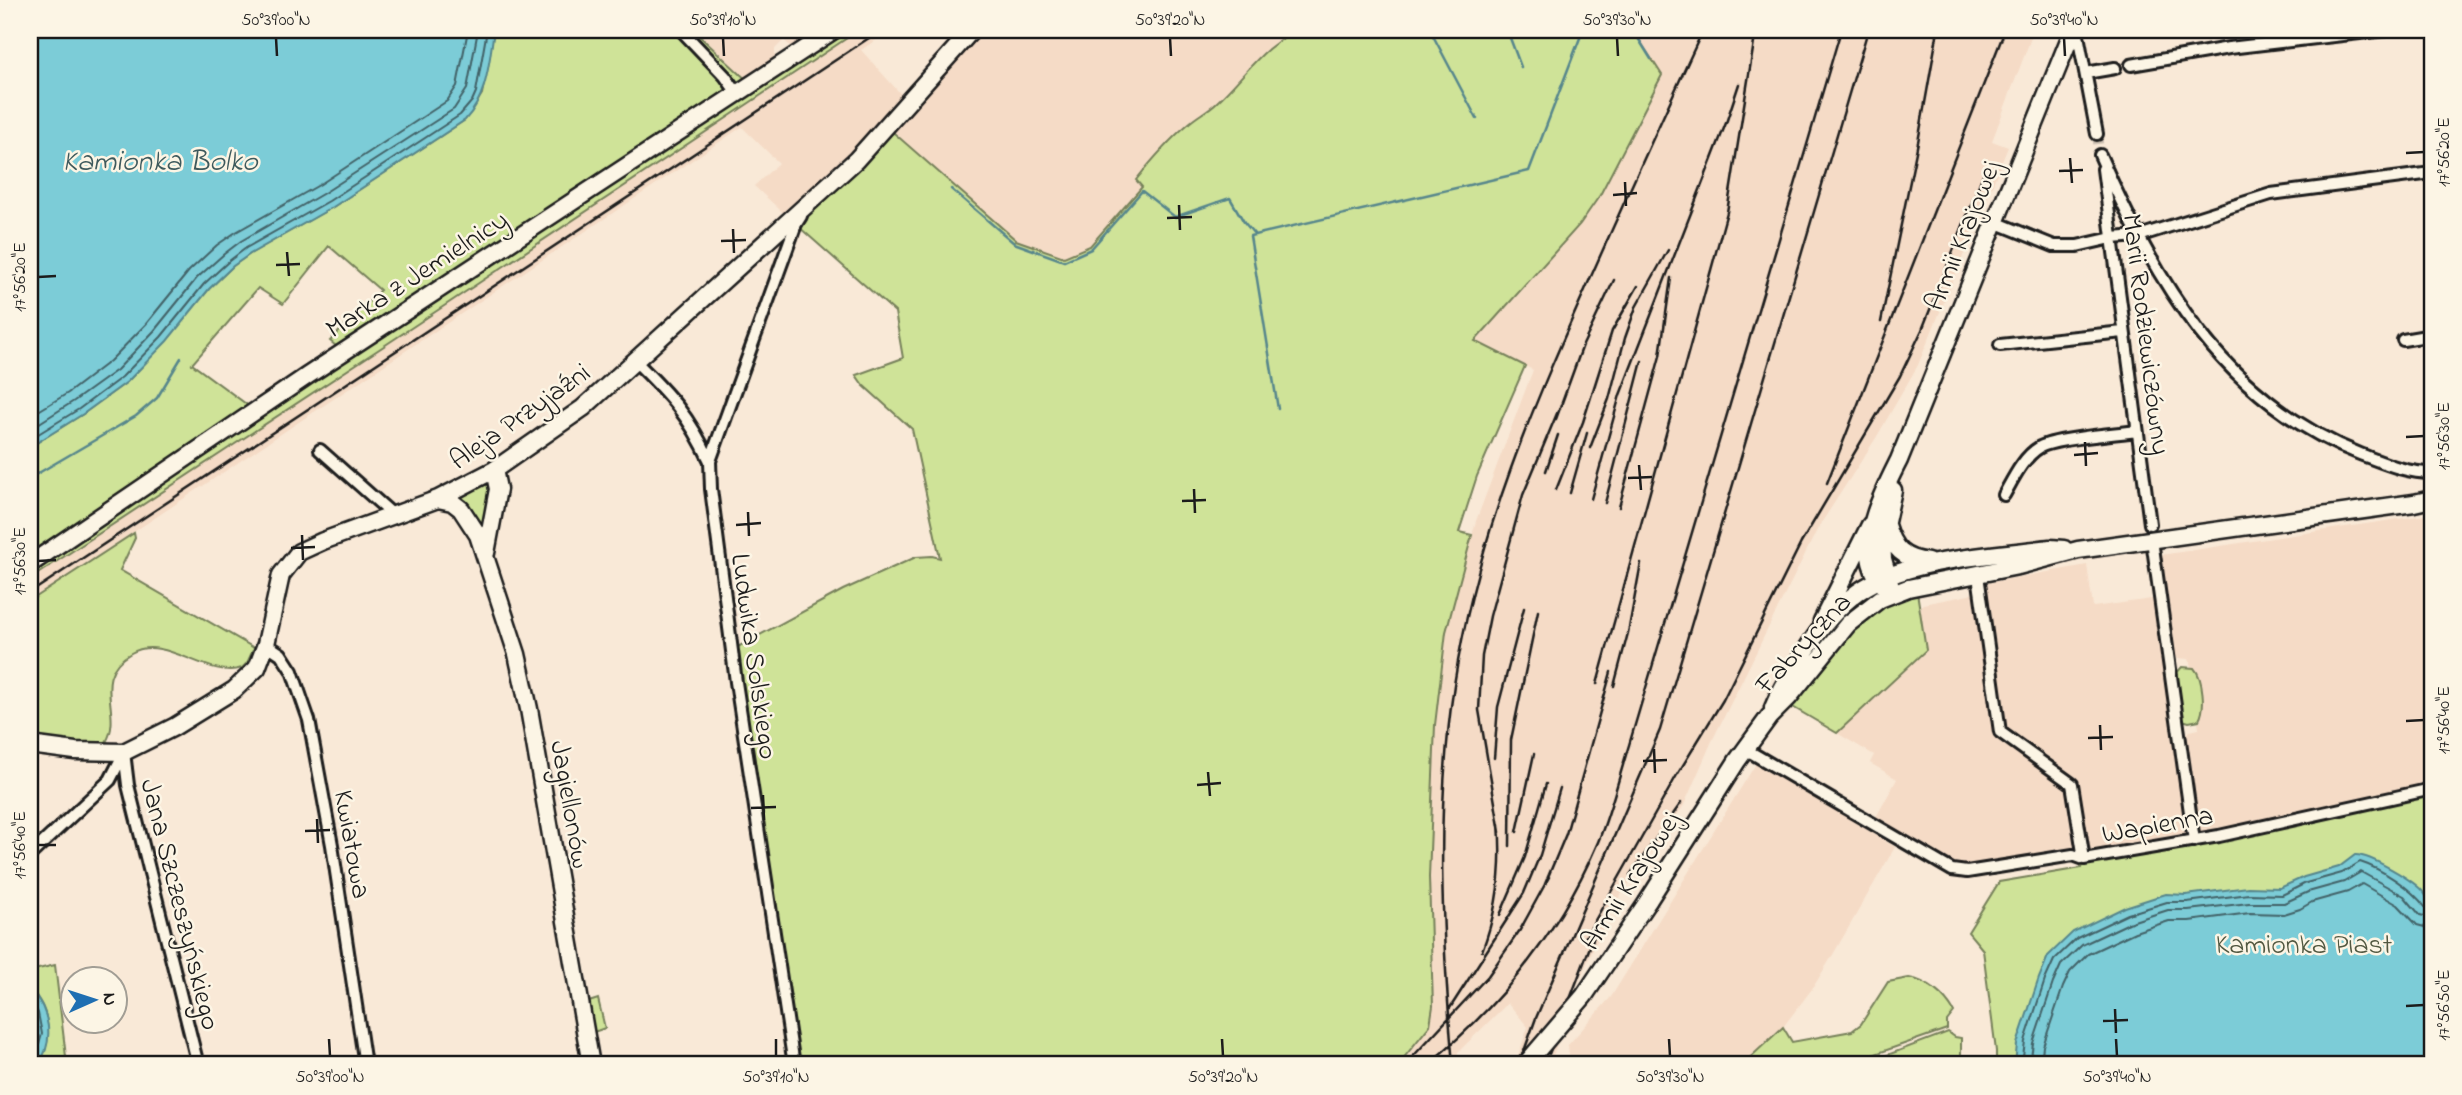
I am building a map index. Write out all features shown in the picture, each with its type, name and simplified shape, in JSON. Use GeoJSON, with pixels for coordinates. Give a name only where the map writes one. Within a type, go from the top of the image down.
{"type":"FeatureCollection","features":[{"type":"Feature","properties":{"kind":"street"},"geometry":{"type":"LineString","coordinates":[[681,30],[725,76],[737,93]]}},
{"type":"Feature","properties":{"kind":"street","name":"Marka z Jemielnicy"},"geometry":{"type":"LineString","coordinates":[[30,564],[316,370],[834,30]]}},
{"type":"Feature","properties":{"kind":"street","name":"Aleja Przyjaźni"},"geometry":{"type":"LineString","coordinates":[[30,745],[75,751],[124,752],[174,727],[234,690],[257,668],[266,644],[281,575],[294,556],[314,544],[438,499],[494,470],[583,408],[856,160],[972,30]]}},
{"type":"Feature","properties":{"kind":"street"},"geometry":{"type":"LineString","coordinates":[[2075,30],[2097,134]]}},
{"type":"Feature","properties":{"kind":"street","name":"Armii Krajowej"},"geometry":{"type":"LineString","coordinates":[[1884,577],[1871,556],[1884,490],[1899,460],[2075,30]]}},
{"type":"Feature","properties":{"kind":"street"},"geometry":{"type":"LineString","coordinates":[[2131,65],[2229,48],[2386,30]]}},
{"type":"Feature","properties":{"kind":"street"},"geometry":{"type":"LineString","coordinates":[[2086,73],[2115,68]]}},
{"type":"Feature","properties":{"kind":"street","name":"Marii Rodziewiczówny"},"geometry":{"type":"LineString","coordinates":[[2139,236],[2100,152],[2194,841]]}},
{"type":"Feature","properties":{"kind":"street"},"geometry":{"type":"LineString","coordinates":[[1995,222],[2054,246],[2077,246],[2112,238],[2139,236],[2271,194],[2432,173]]}},
{"type":"Feature","properties":{"kind":"street","name":"Ludwika Solskiego"},"geometry":{"type":"LineString","coordinates":[[794,1065],[736,682],[711,489],[710,461],[796,224],[813,199]]}},
{"type":"Feature","properties":{"kind":"street"},"geometry":{"type":"LineString","coordinates":[[2139,236],[2170,291],[2198,332],[2246,383],[2273,405],[2344,447],[2402,470],[2432,473]]}},
{"type":"Feature","properties":{"kind":"street"},"geometry":{"type":"LineString","coordinates":[[2000,345],[2123,331]]}},
{"type":"Feature","properties":{"kind":"street"},"geometry":{"type":"LineString","coordinates":[[2403,340],[2432,335]]}},
{"type":"Feature","properties":{"kind":"street","name":"Ludwika Solskiego"},"geometry":{"type":"LineString","coordinates":[[635,361],[674,400],[710,461]]}},
{"type":"Feature","properties":{"kind":"street"},"geometry":{"type":"LineString","coordinates":[[2004,495],[2021,466],[2040,447],[2057,442],[2137,431]]}},
{"type":"Feature","properties":{"kind":"street"},"geometry":{"type":"LineString","coordinates":[[320,450],[393,514]]}},
{"type":"Feature","properties":{"kind":"street","name":"Jagiellonów"},"geometry":{"type":"LineString","coordinates":[[486,556],[498,489],[494,470]]}},
{"type":"Feature","properties":{"kind":"street","name":"Jagiellonów"},"geometry":{"type":"LineString","coordinates":[[438,499],[452,502],[466,514],[486,556],[517,654],[530,709],[591,1065]]}},
{"type":"Feature","properties":{"kind":"street","name":"Fabryczna"},"geometry":{"type":"LineString","coordinates":[[1769,717],[1802,682],[1848,624],[1869,607],[1892,594],[1916,586],[1978,575],[2150,532],[2432,499]]}},
{"type":"Feature","properties":{"kind":"street"},"geometry":{"type":"LineString","coordinates":[[1817,633],[1826,609],[1879,523],[1902,555],[1913,560],[1934,563]]}},
{"type":"Feature","properties":{"kind":"street","name":"Fabryczna"},"geometry":{"type":"LineString","coordinates":[[1769,717],[1779,693],[1817,633],[1847,601],[1884,577],[1934,563],[2050,548],[2078,550]]}},
{"type":"Feature","properties":{"kind":"street","name":"Wapienna"},"geometry":{"type":"LineString","coordinates":[[1978,575],[2000,732],[2072,784],[2084,859],[2194,841],[2432,789]]}},
{"type":"Feature","properties":{"kind":"street"},"geometry":{"type":"LineString","coordinates":[[1884,577],[1892,594]]}},
{"type":"Feature","properties":{"kind":"street","name":"Kwiatowa"},"geometry":{"type":"LineString","coordinates":[[266,644],[281,654],[292,671],[309,720],[332,845],[365,1065]]}},
{"type":"Feature","properties":{"kind":"street","name":"Armii Krajowej"},"geometry":{"type":"LineString","coordinates":[[1525,1065],[1584,996],[1745,749],[1769,717]]}},
{"type":"Feature","properties":{"kind":"street"},"geometry":{"type":"LineString","coordinates":[[1745,749],[1952,870],[1967,872],[2073,855],[2084,859]]}},
{"type":"Feature","properties":{"kind":"street"},"geometry":{"type":"LineString","coordinates":[[30,855],[110,780],[124,752]]}},
{"type":"Feature","properties":{"kind":"street","name":"Jana Szczeszyńskiego"},"geometry":{"type":"LineString","coordinates":[[124,752],[128,785],[198,1065]]}},
{"type":"Feature","properties":{"kind":"shaded area"},"geometry":{"type":"Polygon","coordinates":[[[691,30],[817,30],[791,47],[784,40],[775,49],[775,59],[744,78],[691,30]]]}},
{"type":"Feature","properties":{"kind":"shaded area"},"geometry":{"type":"Polygon","coordinates":[[[859,30],[891,30],[861,50],[908,102],[972,30],[1303,30],[1291,33],[1265,51],[1217,102],[1189,122],[1136,180],[1143,186],[1090,246],[1063,257],[1016,240],[886,126],[790,219],[754,186],[779,163],[742,127],[30,601],[30,579],[859,30]]]}},
{"type":"Feature","properties":{"kind":"shaded area"},"geometry":{"type":"Polygon","coordinates":[[[1633,30],[2034,30],[1992,141],[2008,147],[1918,365],[1876,438],[1818,528],[1712,741],[1684,805],[1618,899],[1605,923],[1572,997],[1550,1065],[1515,1065],[1528,1027],[1508,1003],[1458,1052],[1457,1065],[1398,1065],[1419,1041],[1433,1006],[1429,916],[1430,824],[1435,725],[1446,632],[1476,521],[1533,370],[1475,341],[1580,224],[1600,195],[1662,76],[1633,30]]]}},
{"type":"Feature","properties":{"kind":"shaded area"},"geometry":{"type":"Polygon","coordinates":[[[2432,514],[2432,789],[2219,836],[1967,872],[1934,860],[1875,819],[1897,779],[1870,763],[1874,755],[1837,733],[1926,650],[1920,607],[1923,604],[1969,595],[1987,583],[2087,565],[2093,607],[2159,598],[2156,574],[2161,555],[2432,514]],[[2168,649],[2180,742],[2190,731],[2199,729],[2198,721],[2201,718],[2194,668],[2191,667],[2189,659],[2178,658],[2168,649]]]}},
{"type":"Feature","properties":{"kind":"shaded area"},"geometry":{"type":"Polygon","coordinates":[[[1757,762],[1895,847],[1812,989],[1783,1027],[1742,1065],[1570,1065],[1568,1045],[1611,997],[1757,762]]]}},
{"type":"Feature","properties":{"kind":"green space"},"geometry":{"type":"Polygon","coordinates":[[[494,30],[693,30],[751,84],[834,30],[859,30],[30,579],[30,447],[127,382],[166,341],[209,289],[233,266],[333,207],[465,120],[482,94],[494,30]],[[329,246],[283,304],[258,288],[192,364],[257,412],[343,352],[330,341],[380,290],[329,246]]]}},
{"type":"Feature","properties":{"kind":"green space"},"geometry":{"type":"Polygon","coordinates":[[[1303,30],[1633,30],[1662,75],[1600,195],[1580,224],[1475,341],[1525,366],[1477,476],[1459,532],[1472,535],[1446,632],[1435,725],[1429,877],[1433,1006],[1430,1025],[1398,1065],[794,1065],[732,650],[843,590],[916,557],[940,558],[912,429],[863,385],[856,375],[903,358],[895,312],[790,219],[886,126],[1016,240],[1064,257],[1090,246],[1142,187],[1136,180],[1173,138],[1217,102],[1266,51],[1277,42],[1303,30]]]}},
{"type":"Feature","properties":{"kind":"green space"},"geometry":{"type":"Polygon","coordinates":[[[494,470],[486,556],[452,502],[494,470]]]}},
{"type":"Feature","properties":{"kind":"green space"},"geometry":{"type":"Polygon","coordinates":[[[134,533],[135,538],[120,570],[254,648],[247,663],[242,668],[215,668],[172,652],[144,648],[131,653],[112,673],[109,684],[111,731],[106,742],[99,745],[30,737],[30,601],[134,533]]]}},
{"type":"Feature","properties":{"kind":"green space"},"geometry":{"type":"Polygon","coordinates":[[[1917,592],[1926,650],[1837,733],[1791,706],[1854,627],[1883,605],[1917,592]]]}},
{"type":"Feature","properties":{"kind":"green space"},"geometry":{"type":"Polygon","coordinates":[[[2182,667],[2194,668],[2200,679],[2203,701],[2199,720],[2182,720],[2171,679],[2182,667]]]}},
{"type":"Feature","properties":{"kind":"green space","name":"Kamionka Piast"},"geometry":{"type":"Polygon","coordinates":[[[2431,790],[2432,1065],[1996,1065],[1983,950],[1968,932],[1999,882],[2081,868],[2084,859],[2431,790]]]}},
{"type":"Feature","properties":{"kind":"green space"},"geometry":{"type":"Polygon","coordinates":[[[55,965],[60,1036],[64,1036],[67,1065],[38,1065],[46,1046],[48,1026],[42,1006],[30,989],[30,971],[55,965]]]}},
{"type":"Feature","properties":{"kind":"green space"},"geometry":{"type":"Polygon","coordinates":[[[1909,978],[1929,986],[1950,1006],[1954,1012],[1947,1021],[1947,1029],[1844,1065],[1742,1065],[1783,1027],[1792,1042],[1852,1031],[1861,1024],[1888,982],[1909,978]]]}},
{"type":"Feature","properties":{"kind":"green space"},"geometry":{"type":"Polygon","coordinates":[[[598,999],[605,1028],[594,1032],[589,1002],[598,999]]]}},
{"type":"Feature","properties":{"kind":"green space"},"geometry":{"type":"Polygon","coordinates":[[[1948,1032],[1961,1038],[1961,1065],[1861,1065],[1948,1032]]]}},
{"type":"Feature","properties":{"kind":"water","name":"Kamionka Bolko"},"geometry":{"type":"Polygon","coordinates":[[[30,30],[494,30],[483,89],[473,111],[465,120],[333,207],[233,266],[209,289],[167,341],[127,382],[30,447],[30,30]]]}},
{"type":"Feature","properties":{"kind":"water","name":"Kamionka Piast"},"geometry":{"type":"Polygon","coordinates":[[[2355,855],[2381,863],[2402,875],[2424,893],[2432,907],[2432,1065],[2015,1065],[2017,1044],[2048,956],[2073,932],[2125,907],[2166,894],[2186,895],[2248,887],[2280,888],[2304,877],[2339,867],[2355,855]]]}},
{"type":"Feature","properties":{"kind":"water"},"geometry":{"type":"Polygon","coordinates":[[[30,989],[42,1006],[48,1026],[47,1046],[38,1065],[30,1065],[30,989]]]}},
{"type":"Feature","properties":{"kind":"waterway"},"geometry":{"type":"LineString","coordinates":[[1430,30],[1477,119]]}},
{"type":"Feature","properties":{"kind":"waterway"},"geometry":{"type":"LineString","coordinates":[[1507,30],[1521,67]]}},
{"type":"Feature","properties":{"kind":"waterway"},"geometry":{"type":"LineString","coordinates":[[1278,409],[1250,236],[1529,171],[1583,30]]}},
{"type":"Feature","properties":{"kind":"waterway"},"geometry":{"type":"LineString","coordinates":[[1633,30],[1651,59]]}},
{"type":"Feature","properties":{"kind":"waterway"},"geometry":{"type":"LineString","coordinates":[[951,189],[1014,243],[1064,261],[1091,249],[1142,191],[1175,217],[1230,198],[1255,235]]}},
{"type":"Feature","properties":{"kind":"waterway"},"geometry":{"type":"LineString","coordinates":[[30,478],[136,416],[157,398],[181,358]]}},
{"type":"Feature","properties":{"kind":"tunnel"},"geometry":{"type":"LineString","coordinates":[[2097,134],[2099,150]]}},
{"type":"Feature","properties":{"kind":"railway"},"geometry":{"type":"LineString","coordinates":[[30,593],[881,30]]}},
{"type":"Feature","properties":{"kind":"railway"},"geometry":{"type":"LineString","coordinates":[[1453,1065],[1443,922],[1442,827],[1448,732],[1464,628],[1493,521],[1530,418],[1703,30]]}},
{"type":"Feature","properties":{"kind":"railway"},"geometry":{"type":"LineString","coordinates":[[1597,684],[1727,212],[1756,30]]}},
{"type":"Feature","properties":{"kind":"railway"},"geometry":{"type":"LineString","coordinates":[[1427,1065],[1480,1017],[1526,964],[1566,906],[1598,842],[1615,794],[1841,30]]}},
{"type":"Feature","properties":{"kind":"railway"},"geometry":{"type":"LineString","coordinates":[[1519,1065],[1536,1018],[1660,730],[1868,30]]}},
{"type":"Feature","properties":{"kind":"railway"},"geometry":{"type":"LineString","coordinates":[[1881,322],[1938,30]]}},
{"type":"Feature","properties":{"kind":"railway"},"geometry":{"type":"LineString","coordinates":[[1827,483],[2005,30]]}},
{"type":"Feature","properties":{"kind":"railway"},"geometry":{"type":"LineString","coordinates":[[1591,499],[1620,395],[1739,84]]}},
{"type":"Feature","properties":{"kind":"railway"},"geometry":{"type":"LineString","coordinates":[[1585,938],[1677,775],[1723,700],[1801,543],[1900,376],[1922,330],[1984,172]]}},
{"type":"Feature","properties":{"kind":"railway"},"geometry":{"type":"LineString","coordinates":[[1609,399],[1636,307],[1668,250]]}},
{"type":"Feature","properties":{"kind":"railway"},"geometry":{"type":"LineString","coordinates":[[1619,507],[1660,356],[1671,278]]}},
{"type":"Feature","properties":{"kind":"railway"},"geometry":{"type":"LineString","coordinates":[[1556,419],[1583,345],[1614,280]]}},
{"type":"Feature","properties":{"kind":"railway"},"geometry":{"type":"LineString","coordinates":[[1556,490],[1583,422],[1612,331],[1638,286]]}},
{"type":"Feature","properties":{"kind":"railway"},"geometry":{"type":"LineString","coordinates":[[1605,503],[1642,361]]}},
{"type":"Feature","properties":{"kind":"railway"},"geometry":{"type":"LineString","coordinates":[[1590,448],[1609,399]]}},
{"type":"Feature","properties":{"kind":"railway"},"geometry":{"type":"LineString","coordinates":[[1500,832],[1479,710],[1482,656],[1490,616],[1523,495],[1558,411]]}},
{"type":"Feature","properties":{"kind":"railway"},"geometry":{"type":"LineString","coordinates":[[1570,493],[1587,433]]}},
{"type":"Feature","properties":{"kind":"railway"},"geometry":{"type":"LineString","coordinates":[[1546,471],[1558,435]]}},
{"type":"Feature","properties":{"kind":"railway"},"geometry":{"type":"LineString","coordinates":[[1614,686],[1628,633],[1641,563]]}},
{"type":"Feature","properties":{"kind":"railway"},"geometry":{"type":"LineString","coordinates":[[1494,758],[1498,707],[1524,608]]}},
{"type":"Feature","properties":{"kind":"railway"},"geometry":{"type":"LineString","coordinates":[[1510,846],[1511,740],[1538,611]]}},
{"type":"Feature","properties":{"kind":"railway"},"geometry":{"type":"LineString","coordinates":[[1545,884],[1566,834],[1611,672]]}},
{"type":"Feature","properties":{"kind":"railway"},"geometry":{"type":"LineString","coordinates":[[1517,832],[1534,754]]}},
{"type":"Feature","properties":{"kind":"railway"},"geometry":{"type":"LineString","coordinates":[[1500,915],[1525,857],[1546,784]]}},
{"type":"Feature","properties":{"kind":"railway"},"geometry":{"type":"LineString","coordinates":[[1450,1008],[1524,893],[1540,855],[1560,788]]}},
{"type":"Feature","properties":{"kind":"railway"},"geometry":{"type":"LineString","coordinates":[[1630,875],[1681,803]]}},
{"type":"Feature","properties":{"kind":"railway"},"geometry":{"type":"LineString","coordinates":[[1482,951],[1498,889],[1499,824]]}},
{"type":"Feature","properties":{"kind":"railway"},"geometry":{"type":"LineString","coordinates":[[1405,1065],[1488,976],[1520,930],[1549,877]]}},
{"type":"Feature","properties":{"kind":"railway"},"geometry":{"type":"LineString","coordinates":[[1549,1054],[1596,931]]}}]}
